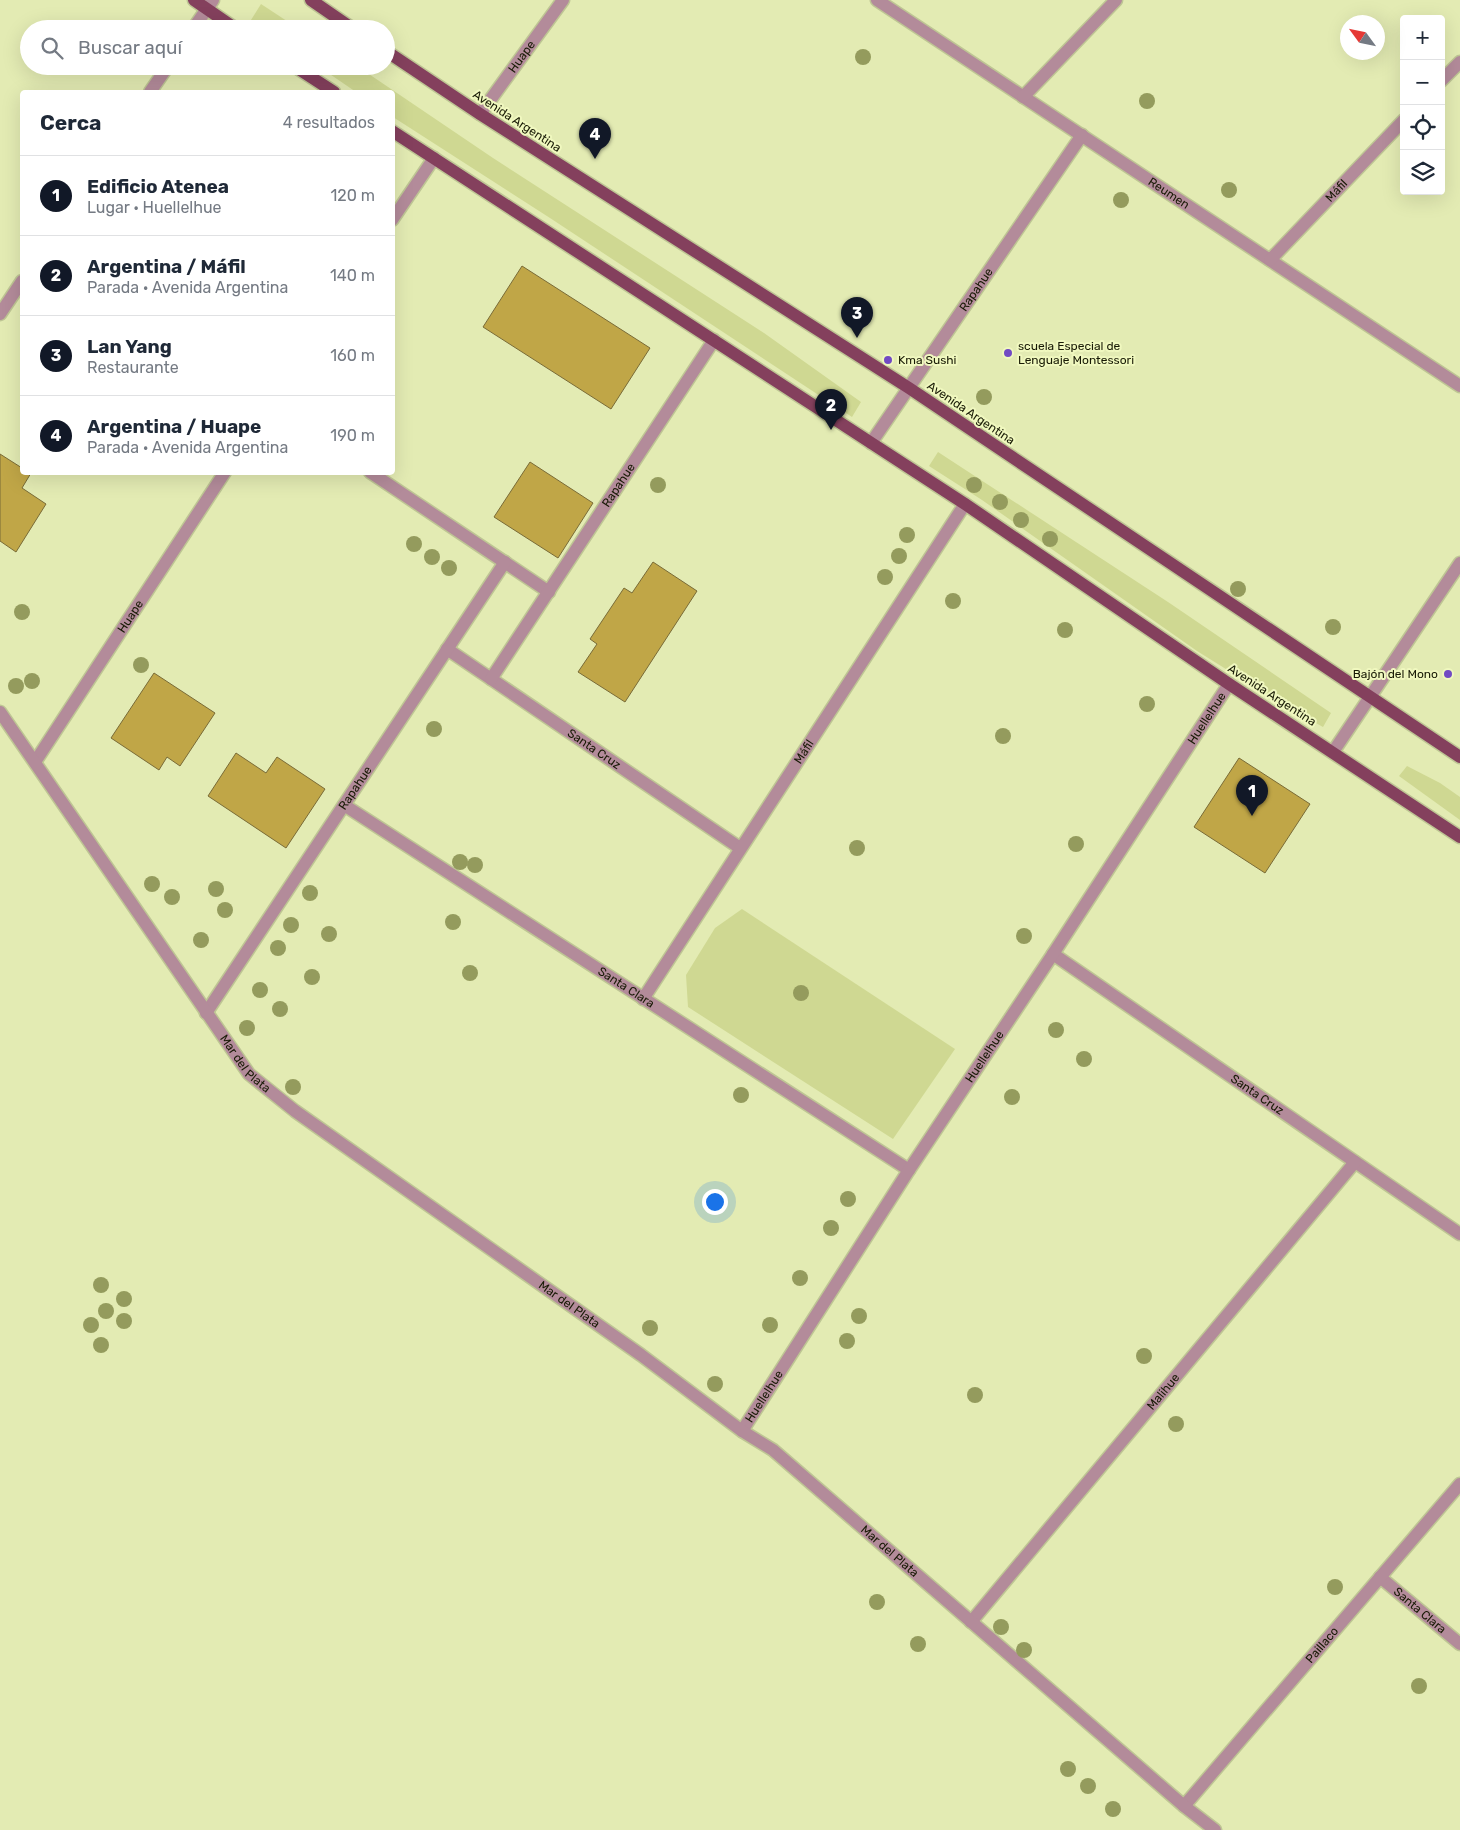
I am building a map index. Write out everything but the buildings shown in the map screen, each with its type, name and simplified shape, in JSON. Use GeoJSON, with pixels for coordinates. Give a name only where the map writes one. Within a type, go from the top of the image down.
{"type":"FeatureCollection","features":[{"type":"Feature","properties":{"kind":"main road"},"geometry":{"type":"LineString","coordinates":[[194,0],[210,4],[227,20]]}},
{"type":"Feature","properties":{"kind":"main road"},"geometry":{"type":"LineString","coordinates":[[311,0],[340,20]]}},
{"type":"Feature","properties":{"kind":"main road","name":"Avenida Argentina"},"geometry":{"type":"LineString","coordinates":[[395,57],[480,114],[909,388],[1370,696],[1399,718],[1460,757]]}},
{"type":"Feature","properties":{"kind":"main road"},"geometry":{"type":"LineString","coordinates":[[308,75],[331,90]]}},
{"type":"Feature","properties":{"kind":"main road","name":"Avenida Argentina"},"geometry":{"type":"LineString","coordinates":[[395,133],[965,504],[1229,684],[1460,837]]}},
{"type":"Feature","properties":{"kind":"street","name":"Huape"},"geometry":{"type":"LineString","coordinates":[[480,114],[563,0]]}},
{"type":"Feature","properties":{"kind":"street","name":"Reumen"},"geometry":{"type":"LineString","coordinates":[[877,0],[1460,386]]}},
{"type":"Feature","properties":{"kind":"street"},"geometry":{"type":"LineString","coordinates":[[1024,97],[1116,0]]}},
{"type":"Feature","properties":{"kind":"street"},"geometry":{"type":"LineString","coordinates":[[199,20],[210,4]]}},
{"type":"Feature","properties":{"kind":"street"},"geometry":{"type":"LineString","coordinates":[[1445,77],[1460,62]]}},
{"type":"Feature","properties":{"kind":"street"},"geometry":{"type":"LineString","coordinates":[[151,90],[162,75]]}},
{"type":"Feature","properties":{"kind":"street","name":"Máfil"},"geometry":{"type":"LineString","coordinates":[[1270,260],[1400,124]]}},
{"type":"Feature","properties":{"kind":"street","name":"Rapahue"},"geometry":{"type":"LineString","coordinates":[[871,444],[1082,135]]}},
{"type":"Feature","properties":{"kind":"street"},"geometry":{"type":"LineString","coordinates":[[395,216],[434,158]]}},
{"type":"Feature","properties":{"kind":"street"},"geometry":{"type":"LineString","coordinates":[[0,314],[20,284]]}},
{"type":"Feature","properties":{"kind":"street","name":"Rapahue"},"geometry":{"type":"LineString","coordinates":[[492,679],[714,340]]}},
{"type":"Feature","properties":{"kind":"street","name":"Huape"},"geometry":{"type":"LineString","coordinates":[[35,762],[224,475]]}},
{"type":"Feature","properties":{"kind":"street"},"geometry":{"type":"LineString","coordinates":[[374,475],[549,592]]}},
{"type":"Feature","properties":{"kind":"street","name":"Máfil"},"geometry":{"type":"LineString","coordinates":[[642,999],[965,504]]}},
{"type":"Feature","properties":{"kind":"street","name":"Rapahue"},"geometry":{"type":"LineString","coordinates":[[206,1013],[505,562]]}},
{"type":"Feature","properties":{"kind":"street"},"geometry":{"type":"LineString","coordinates":[[1333,752],[1460,563]]}},
{"type":"Feature","properties":{"kind":"street","name":"Santa Cruz"},"geometry":{"type":"LineString","coordinates":[[447,649],[740,848]]}},
{"type":"Feature","properties":{"kind":"street","name":"Huellelhue"},"geometry":{"type":"LineString","coordinates":[[742,1431],[909,1170],[1229,684]]}},
{"type":"Feature","properties":{"kind":"street","name":"Mar del Plata"},"geometry":{"type":"LineString","coordinates":[[0,712],[249,1074],[295,1111],[641,1355],[742,1431],[773,1450],[1184,1806],[1215,1830]]}},
{"type":"Feature","properties":{"kind":"street","name":"Santa Clara"},"geometry":{"type":"LineString","coordinates":[[344,805],[909,1170]]}},
{"type":"Feature","properties":{"kind":"street","name":"Santa Cruz"},"geometry":{"type":"LineString","coordinates":[[1053,954],[1460,1234]]}},
{"type":"Feature","properties":{"kind":"street","name":"Malihue"},"geometry":{"type":"LineString","coordinates":[[971,1622],[1355,1162]]}},
{"type":"Feature","properties":{"kind":"street","name":"Paillaco"},"geometry":{"type":"LineString","coordinates":[[1184,1806],[1460,1484]]}},
{"type":"Feature","properties":{"kind":"street","name":"Santa Clara"},"geometry":{"type":"LineString","coordinates":[[1380,1577],[1460,1644]]}},
{"type":"Feature","properties":{"kind":"green space"},"geometry":{"type":"Polygon","coordinates":[[[261,4],[285,20],[251,20],[261,4]]]}},
{"type":"Feature","properties":{"kind":"green space"},"geometry":{"type":"Polygon","coordinates":[[[331,75],[370,75],[392,90],[353,90],[331,75]]]}},
{"type":"Feature","properties":{"kind":"green space"},"geometry":{"type":"Polygon","coordinates":[[[395,92],[493,158],[764,333],[861,402],[852,417],[395,118],[395,92]]]}},
{"type":"Feature","properties":{"kind":"green space"},"geometry":{"type":"Polygon","coordinates":[[[938,452],[1168,602],[1331,713],[1323,727],[1197,651],[982,500],[929,466],[938,452]]]}},
{"type":"Feature","properties":{"kind":"green space"},"geometry":{"type":"Polygon","coordinates":[[[1407,766],[1440,783],[1460,797],[1460,820],[1399,776],[1407,766]]]}},
{"type":"Feature","properties":{"kind":"green space"},"geometry":{"type":"Polygon","coordinates":[[[742,909],[955,1049],[893,1139],[688,1007],[686,975],[715,928],[742,909]]]}},
{"type":"Feature","properties":{"kind":"place","name":"Argentina / Huape"},"geometry":{"type":"Point","coordinates":[595,159]}},
{"type":"Feature","properties":{"kind":"place","name":"Lan Yang"},"geometry":{"type":"Point","coordinates":[857,338]}},
{"type":"Feature","properties":{"kind":"place","name":"scuela Especial de Lenguaje Montessori"},"geometry":{"type":"Point","coordinates":[1008,353]}},
{"type":"Feature","properties":{"kind":"place","name":"Kma Sushi"},"geometry":{"type":"Point","coordinates":[888,360]}},
{"type":"Feature","properties":{"kind":"place","name":"Argentina / Máfil"},"geometry":{"type":"Point","coordinates":[831,430]}},
{"type":"Feature","properties":{"kind":"place","name":"Bajón del Mono"},"geometry":{"type":"Point","coordinates":[1448,674]}},
{"type":"Feature","properties":{"kind":"place","name":"Edificio Atenea"},"geometry":{"type":"Point","coordinates":[1252,816]}}]}
